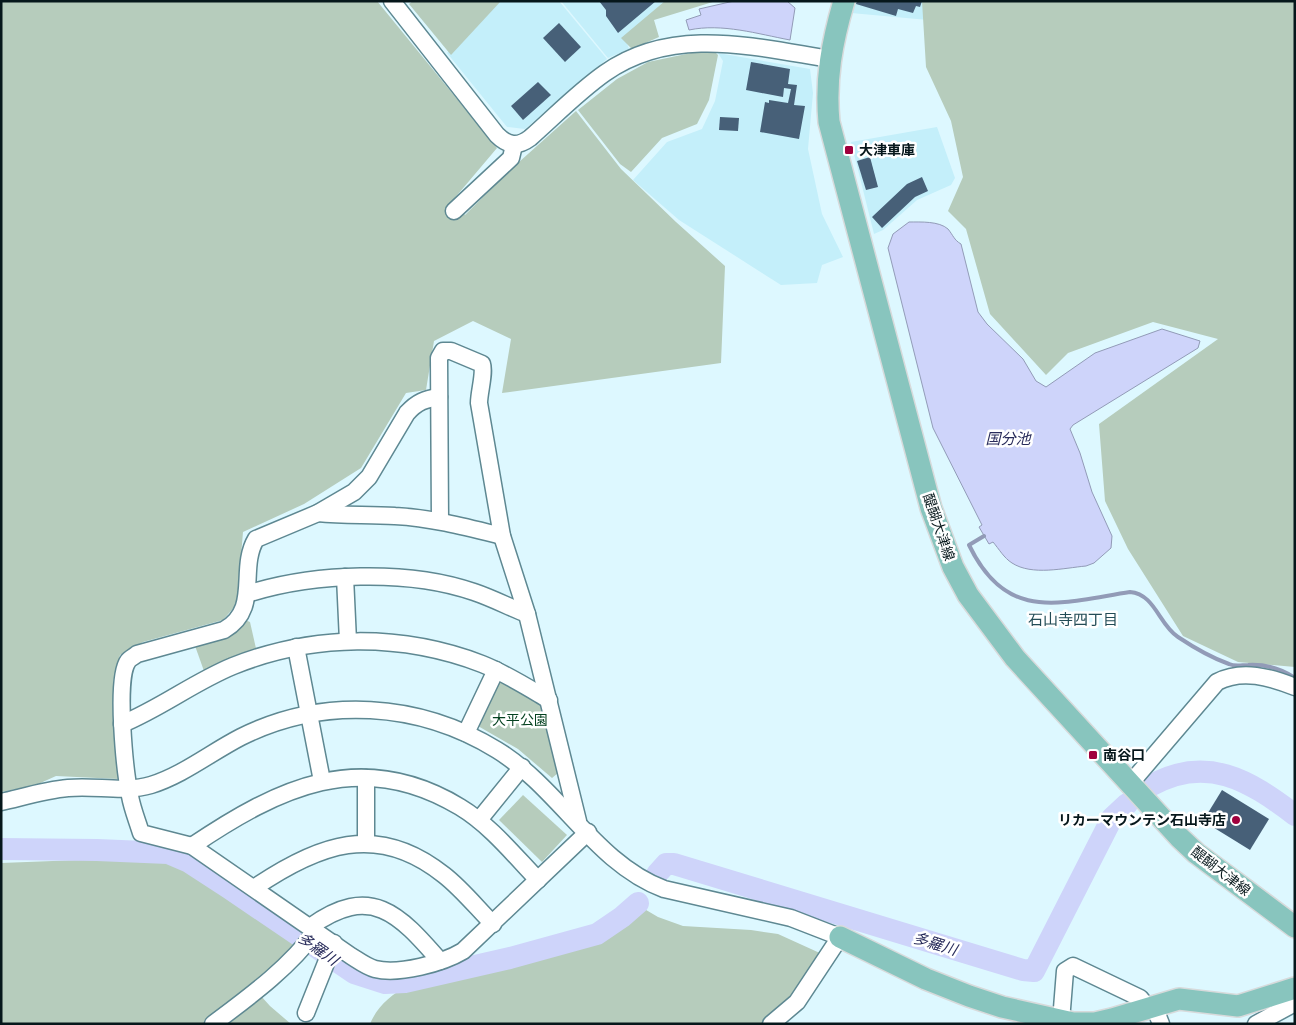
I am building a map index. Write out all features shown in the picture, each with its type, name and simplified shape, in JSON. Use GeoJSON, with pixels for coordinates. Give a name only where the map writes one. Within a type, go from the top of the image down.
{"type":"FeatureCollection","features":[{"type":"Feature","properties":{"kind":"main road","name":"醍醐大津線"},"geometry":{"type":"LineString","coordinates":[[844,1],[830,59],[826,93],[828,122],[930,508],[953,567],[984,618],[1015,658],[1129,785],[1196,853],[1295,927]]}},
{"type":"Feature","properties":{"kind":"main road"},"geometry":{"type":"LineString","coordinates":[[840,937],[926,979],[969,996],[1060,1021],[1095,1023],[1154,1013],[1179,999],[1238,1006],[1295,988]]}},
{"type":"Feature","properties":{"kind":"street"},"geometry":{"type":"LineString","coordinates":[[392,1],[497,135],[503,141],[514,146],[523,144],[605,73],[637,55],[659,48],[690,43],[720,42],[830,59]]}},
{"type":"Feature","properties":{"kind":"street"},"geometry":{"type":"LineString","coordinates":[[454,211],[511,158],[514,146]]}},
{"type":"Feature","properties":{"kind":"street"},"geometry":{"type":"LineString","coordinates":[[440,521],[439,358],[443,351],[451,351],[482,364],[479,403],[502,536],[527,614],[563,761],[583,828]]}},
{"type":"Feature","properties":{"kind":"street"},"geometry":{"type":"LineString","coordinates":[[439,396],[425,399],[415,405],[399,425],[369,477],[354,492],[318,513],[256,539],[250,553],[247,594],[242,615],[229,627],[137,654],[128,661],[122,685],[122,724],[128,789],[141,833],[192,846],[334,944],[374,969],[390,971],[440,961],[463,951],[538,880],[583,828]]}},
{"type":"Feature","properties":{"kind":"street"},"geometry":{"type":"LineString","coordinates":[[318,513],[341,516],[394,516],[440,521],[502,536]]}},
{"type":"Feature","properties":{"kind":"street"},"geometry":{"type":"LineString","coordinates":[[345,577],[348,641]]}},
{"type":"Feature","properties":{"kind":"street"},"geometry":{"type":"LineString","coordinates":[[247,594],[302,580],[381,577],[443,584],[473,592],[527,614]]}},
{"type":"Feature","properties":{"kind":"street"},"geometry":{"type":"LineString","coordinates":[[122,724],[233,666],[296,647],[348,641],[401,643],[429,647],[496,670],[549,700]]}},
{"type":"Feature","properties":{"kind":"street"},"geometry":{"type":"LineString","coordinates":[[296,647],[322,781]]}},
{"type":"Feature","properties":{"kind":"street"},"geometry":{"type":"LineString","coordinates":[[466,733],[496,670]]}},
{"type":"Feature","properties":{"kind":"street"},"geometry":{"type":"LineString","coordinates":[[1129,785],[1217,682],[1235,676],[1256,676],[1295,687]]}},
{"type":"Feature","properties":{"kind":"street"},"geometry":{"type":"LineString","coordinates":[[1,802],[68,788],[128,789],[148,786],[166,780],[256,730],[310,714],[332,710],[384,710],[423,718],[466,733],[522,767],[618,863],[648,883],[664,889],[791,918],[840,937],[797,1002],[771,1024]]}},
{"type":"Feature","properties":{"kind":"street"},"geometry":{"type":"LineString","coordinates":[[546,790],[560,786],[563,761]]}},
{"type":"Feature","properties":{"kind":"street"},"geometry":{"type":"LineString","coordinates":[[478,820],[522,767]]}},
{"type":"Feature","properties":{"kind":"street"},"geometry":{"type":"LineString","coordinates":[[366,778],[366,843]]}},
{"type":"Feature","properties":{"kind":"street"},"geometry":{"type":"LineString","coordinates":[[192,846],[278,795],[322,781],[366,778],[400,783],[420,789],[461,807],[478,820],[538,880]]}},
{"type":"Feature","properties":{"kind":"street"},"geometry":{"type":"LineString","coordinates":[[254,888],[291,864],[314,853],[340,845],[366,843],[406,852],[426,862],[445,875],[493,924]]}},
{"type":"Feature","properties":{"kind":"street"},"geometry":{"type":"LineString","coordinates":[[213,1024],[246,999],[305,946],[313,929],[342,908],[357,905],[374,907],[395,916],[411,928],[440,961]]}},
{"type":"Feature","properties":{"kind":"street"},"geometry":{"type":"LineString","coordinates":[[306,1013],[334,944]]}},
{"type":"Feature","properties":{"kind":"street"},"geometry":{"type":"LineString","coordinates":[[1060,1021],[1066,971],[1073,966],[1140,998],[1154,1013]]}},
{"type":"Feature","properties":{"kind":"street"},"geometry":{"type":"LineString","coordinates":[[1256,1024],[1295,1002]]}},
{"type":"Feature","properties":{"kind":"shaded area"},"geometry":{"type":"Polygon","coordinates":[[[496,1],[559,1],[607,59],[525,129],[507,127],[447,53],[496,1]]]}},
{"type":"Feature","properties":{"kind":"shaded area"},"geometry":{"type":"Polygon","coordinates":[[[561,1],[668,1],[625,38],[629,49],[608,58],[561,1]]]}},
{"type":"Feature","properties":{"kind":"shaded area"},"geometry":{"type":"Polygon","coordinates":[[[854,1],[927,1],[928,20],[851,13],[854,1]]]}},
{"type":"Feature","properties":{"kind":"shaded area"},"geometry":{"type":"Polygon","coordinates":[[[718,53],[810,69],[813,93],[808,149],[822,214],[843,257],[822,265],[817,283],[781,285],[679,220],[633,180],[667,142],[702,129],[715,101],[723,61],[718,53]]]}},
{"type":"Feature","properties":{"kind":"shaded area"},"geometry":{"type":"Polygon","coordinates":[[[937,127],[955,178],[951,185],[917,200],[883,230],[874,234],[851,142],[937,127]]]}},
{"type":"Feature","properties":{"kind":"green space"},"geometry":{"type":"Polygon","coordinates":[[[1,1],[377,1],[497,148],[453,200],[465,215],[509,171],[576,111],[621,169],[725,266],[721,363],[502,393],[511,339],[473,321],[434,341],[426,390],[406,393],[361,468],[304,504],[243,532],[237,604],[223,620],[143,642],[120,655],[113,682],[118,779],[56,776],[36,785],[1,792],[1,1]]]}},
{"type":"Feature","properties":{"kind":"green space"},"geometry":{"type":"Polygon","coordinates":[[[413,1],[501,1],[451,55],[409,4],[413,1]]]}},
{"type":"Feature","properties":{"kind":"green space"},"geometry":{"type":"Polygon","coordinates":[[[665,1],[716,1],[654,20],[659,37],[632,49],[621,38],[665,1]]]}},
{"type":"Feature","properties":{"kind":"green space"},"geometry":{"type":"Polygon","coordinates":[[[922,1],[1295,1],[1295,667],[1238,662],[1183,636],[1128,549],[1105,501],[1099,424],[1218,339],[1153,322],[1068,353],[1046,375],[990,314],[966,229],[948,211],[963,177],[951,121],[926,67],[922,1]]]}},
{"type":"Feature","properties":{"kind":"green space"},"geometry":{"type":"Polygon","coordinates":[[[691,53],[716,53],[718,55],[709,100],[697,124],[662,138],[631,172],[620,164],[578,110],[617,79],[648,62],[691,53]]]}},
{"type":"Feature","properties":{"kind":"green space"},"geometry":{"type":"Polygon","coordinates":[[[245,620],[250,622],[257,653],[204,671],[194,643],[245,620]]]}},
{"type":"Feature","properties":{"kind":"green space","name":"大平公園"},"geometry":{"type":"Polygon","coordinates":[[[502,681],[541,702],[558,773],[552,778],[518,749],[478,726],[497,683],[502,681]]]}},
{"type":"Feature","properties":{"kind":"green space"},"geometry":{"type":"Polygon","coordinates":[[[523,795],[567,835],[542,862],[499,820],[523,795]]]}},
{"type":"Feature","properties":{"kind":"green space"},"geometry":{"type":"Polygon","coordinates":[[[157,857],[185,866],[300,943],[251,985],[270,1006],[291,1024],[1,1024],[1,863],[157,857]]]}},
{"type":"Feature","properties":{"kind":"green space"},"geometry":{"type":"Polygon","coordinates":[[[641,907],[658,917],[683,926],[751,930],[778,934],[822,954],[795,991],[763,1024],[370,1024],[377,1011],[386,1001],[409,985],[598,938],[641,907]]]}},
{"type":"Feature","properties":{"kind":"water"},"geometry":{"type":"Polygon","coordinates":[[[734,1],[787,1],[795,8],[790,40],[753,32],[727,29],[702,28],[689,30],[686,20],[701,15],[699,9],[734,1]]]}},
{"type":"Feature","properties":{"kind":"water","name":"国分池"},"geometry":{"type":"Polygon","coordinates":[[[909,222],[944,226],[961,244],[978,312],[987,324],[1023,359],[1036,381],[1046,387],[1095,353],[1162,329],[1200,341],[1198,348],[1073,425],[1070,429],[1080,453],[1092,492],[1112,536],[1111,548],[1094,563],[1086,566],[1048,570],[1020,567],[1007,559],[993,542],[989,544],[979,527],[982,525],[933,428],[888,248],[893,234],[909,222]]]}},
{"type":"Feature","properties":{"kind":"building"},"geometry":{"type":"Polygon","coordinates":[[[599,1],[656,1],[618,33],[606,16],[606,10],[599,1]]]}},
{"type":"Feature","properties":{"kind":"building"},"geometry":{"type":"Polygon","coordinates":[[[857,1],[922,1],[920,7],[916,6],[913,13],[898,9],[896,16],[856,4],[857,1]]]}},
{"type":"Feature","properties":{"kind":"building"},"geometry":{"type":"Polygon","coordinates":[[[559,23],[581,47],[565,62],[543,38],[559,23]]]}},
{"type":"Feature","properties":{"kind":"building"},"geometry":{"type":"Polygon","coordinates":[[[751,62],[790,69],[788,84],[797,85],[794,105],[805,106],[799,139],[760,132],[765,102],[769,103],[769,100],[788,103],[791,89],[784,88],[783,97],[746,90],[751,62]]]}},
{"type":"Feature","properties":{"kind":"building"},"geometry":{"type":"Polygon","coordinates":[[[538,82],[551,95],[523,120],[511,106],[538,82]]]}},
{"type":"Feature","properties":{"kind":"building"},"geometry":{"type":"Polygon","coordinates":[[[720,117],[739,118],[738,131],[719,130],[720,117]]]}},
{"type":"Feature","properties":{"kind":"building"},"geometry":{"type":"Polygon","coordinates":[[[870,157],[878,187],[866,190],[857,161],[870,157]]]}},
{"type":"Feature","properties":{"kind":"building"},"geometry":{"type":"Polygon","coordinates":[[[922,177],[928,191],[915,197],[882,228],[872,217],[907,184],[922,177]]]}},
{"type":"Feature","properties":{"kind":"building","name":"リカーマウンテン石山寺店"},"geometry":{"type":"Polygon","coordinates":[[[1222,790],[1269,819],[1250,850],[1203,821],[1222,790]]]}},
{"type":"Feature","properties":{"kind":"waterway"},"geometry":{"type":"LineString","coordinates":[[984,536],[969,545],[984,570],[1000,587],[1018,597],[1037,602],[1058,603],[1130,592],[1138,594],[1151,604],[1172,632],[1216,659],[1236,666],[1267,666],[1278,669],[1295,678]]}},
{"type":"Feature","properties":{"kind":"waterway","name":"多羅川"},"geometry":{"type":"LineString","coordinates":[[1150,786],[1170,777],[1190,772],[1226,775],[1261,791],[1295,815]]}},
{"type":"Feature","properties":{"kind":"waterway","name":"多羅川"},"geometry":{"type":"LineString","coordinates":[[657,874],[666,864],[674,864],[1023,970],[1034,971],[1112,818],[1127,804]]}},
{"type":"Feature","properties":{"kind":"waterway","name":"多羅川"},"geometry":{"type":"LineString","coordinates":[[1,849],[168,853],[189,862],[354,973],[385,983],[405,982],[510,958],[597,934],[622,917],[638,903]]}},
{"type":"Feature","properties":{"kind":"place","name":"大津車庫"},"geometry":{"type":"Point","coordinates":[849,150]}},
{"type":"Feature","properties":{"kind":"place","name":"南谷口"},"geometry":{"type":"Point","coordinates":[1093,755]}},
{"type":"Feature","properties":{"kind":"place","name":"リカーマウンテン石山寺店"},"geometry":{"type":"Point","coordinates":[1236,820]}},
{"type":"Feature","properties":{"kind":"district","name":"石山寺四丁目"},"geometry":{"type":"Point","coordinates":[1073,620]}}]}
